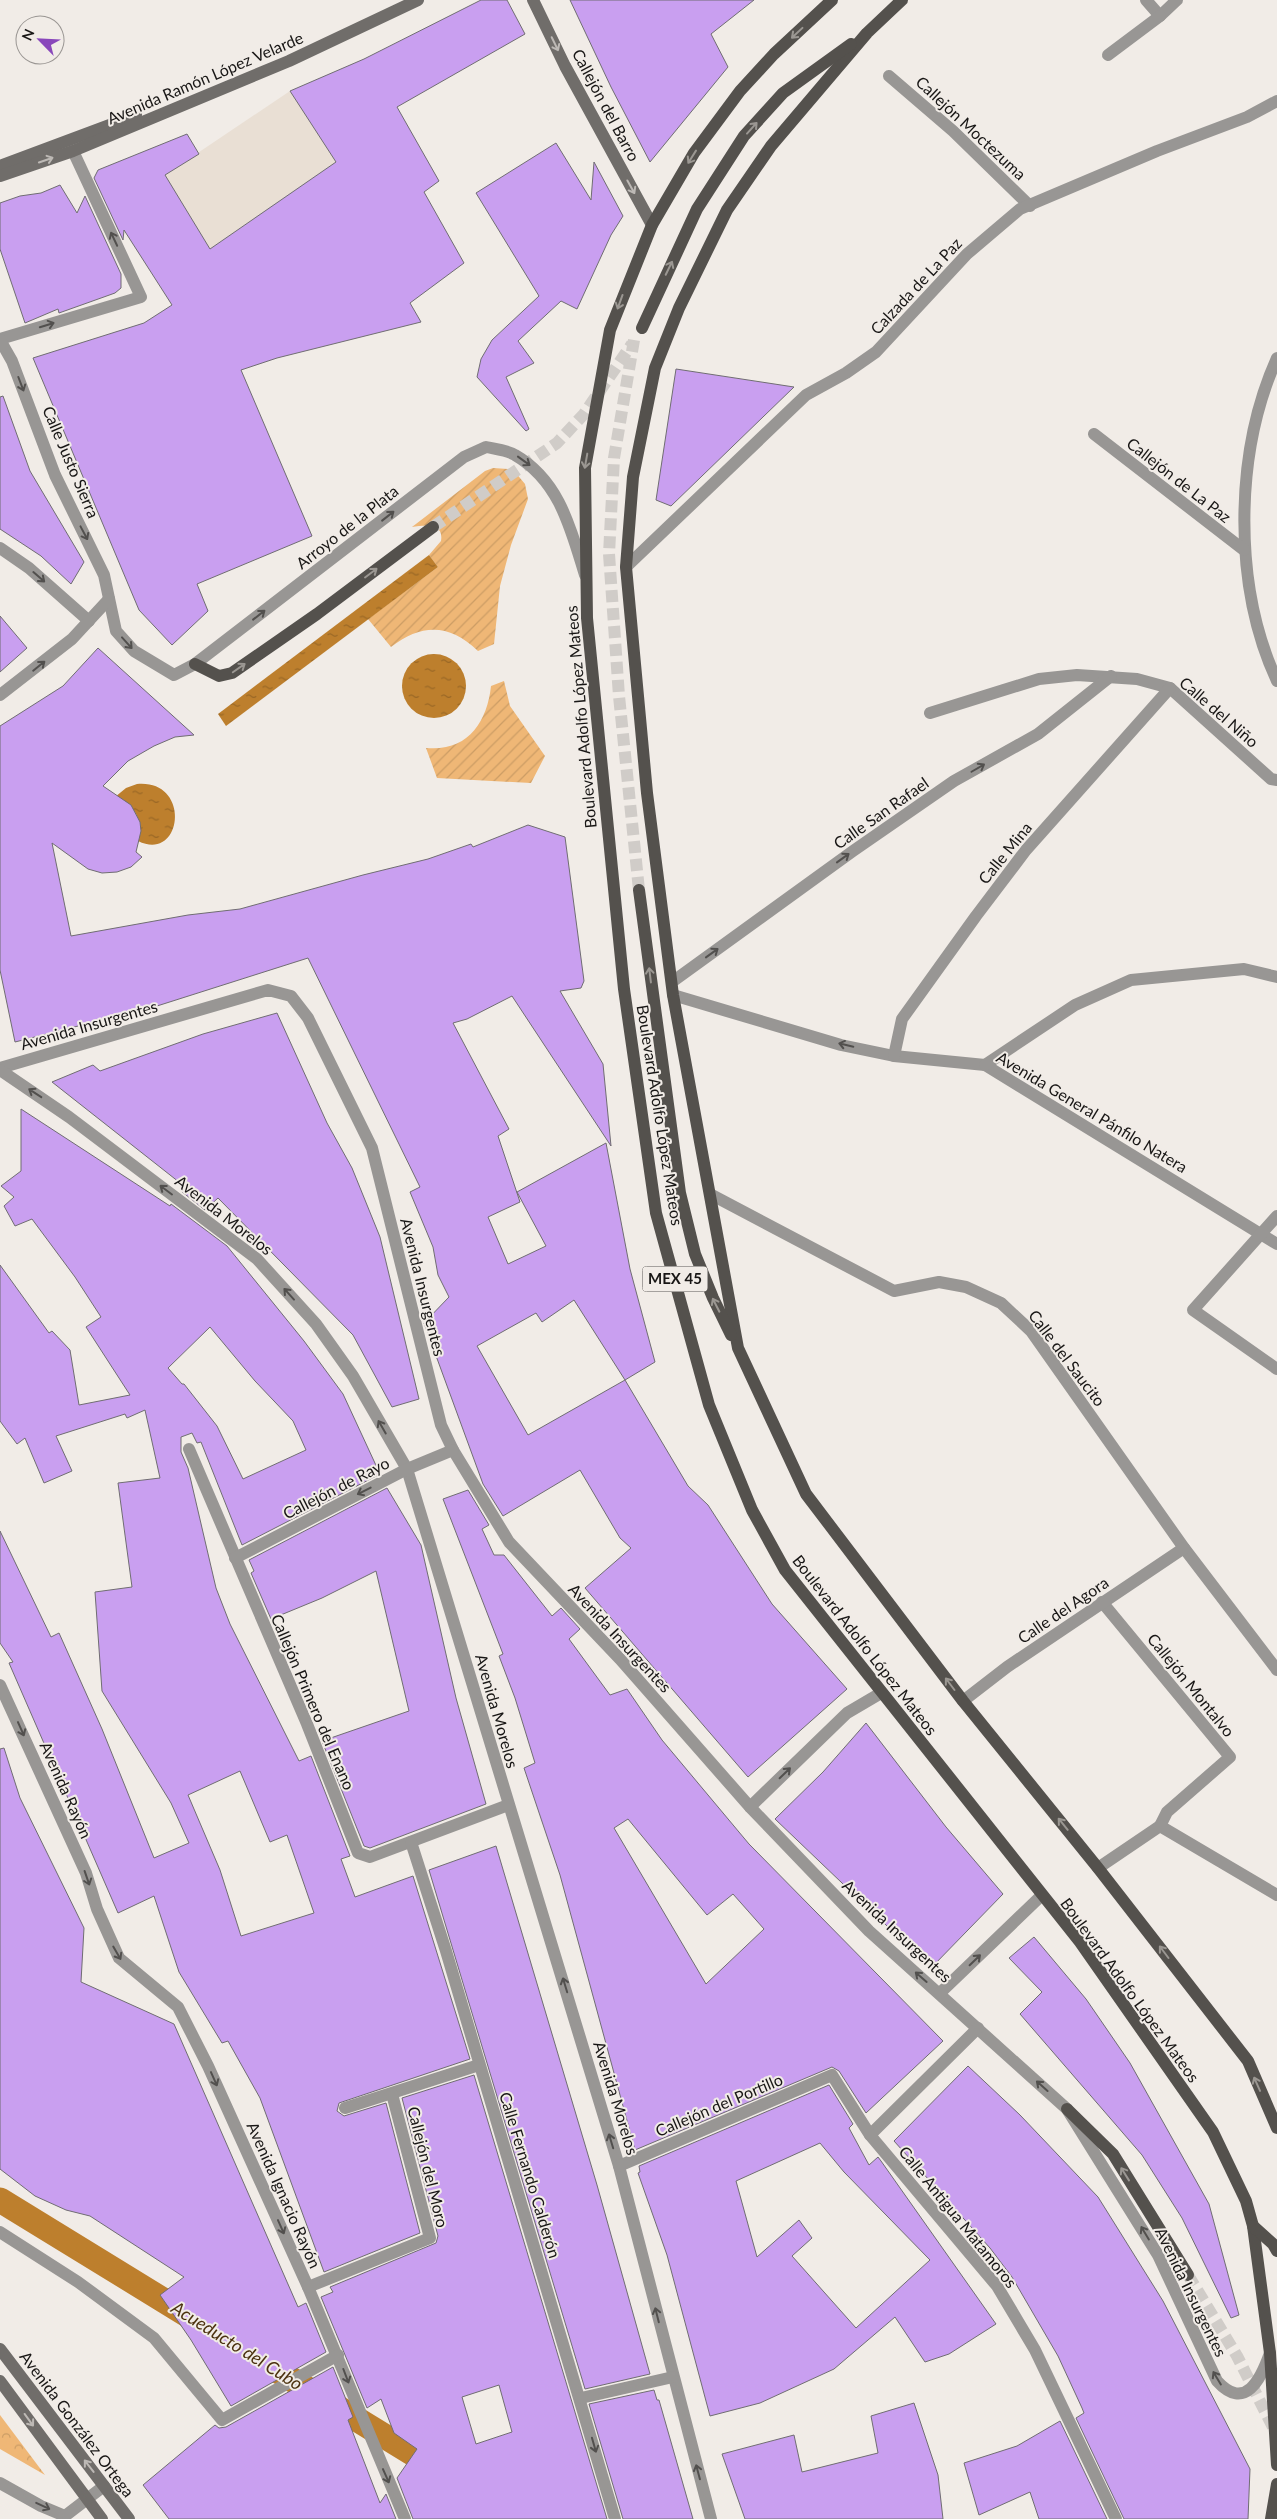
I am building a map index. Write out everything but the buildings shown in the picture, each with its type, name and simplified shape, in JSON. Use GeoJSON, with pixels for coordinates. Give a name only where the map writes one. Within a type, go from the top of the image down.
{"type":"FeatureCollection","features":[{"type":"Feature","properties":{"kind":"main road","name":"Boulevard Adolfo López Mateos"},"geometry":{"type":"LineString","coordinates":[[832,0],[774,54],[740,91],[694,153],[652,225],[610,330],[585,468],[587,618],[624,990],[656,1213],[709,1405],[752,1510],[785,1570],[1041,1896],[1080,1942],[1213,2132],[1246,2201],[1253,2226],[1270,2352],[1277,2465]]}},
{"type":"Feature","properties":{"kind":"main road","name":"Boulevard Adolfo López Mateos"},"geometry":{"type":"LineString","coordinates":[[902,0],[867,33],[771,146],[727,210],[679,308],[653,377],[633,477],[626,567],[647,792],[673,995],[738,1348],[806,1494],[963,1701],[1098,1868],[1248,2061],[1277,2128]]}},
{"type":"Feature","properties":{"kind":"main road"},"geometry":{"type":"LineString","coordinates":[[642,328],[697,209],[744,136],[783,93],[867,33]]}},
{"type":"Feature","properties":{"kind":"main road"},"geometry":{"type":"LineString","coordinates":[[195,664],[219,676],[232,674],[317,614],[433,527]]}},
{"type":"Feature","properties":{"kind":"main road"},"geometry":{"type":"LineString","coordinates":[[639,890],[680,1193],[695,1254],[713,1298],[738,1348]]}},
{"type":"Feature","properties":{"kind":"main road"},"geometry":{"type":"LineString","coordinates":[[1067,2108],[1113,2154],[1188,2275]]}},
{"type":"Feature","properties":{"kind":"main road"},"geometry":{"type":"LineString","coordinates":[[1253,2226],[1273,2244],[1277,2251]]}},
{"type":"Feature","properties":{"kind":"main road"},"geometry":{"type":"LineString","coordinates":[[1271,2519],[1277,2484]]}},
{"type":"Feature","properties":{"kind":"street","name":"Avenida Ramón López Velarde"},"geometry":{"type":"LineString","coordinates":[[0,166],[142,113],[285,54],[400,0]]}},
{"type":"Feature","properties":{"kind":"street","name":"Avenida Ramón López Velarde"},"geometry":{"type":"LineString","coordinates":[[0,176],[73,150],[289,61],[418,0]]}},
{"type":"Feature","properties":{"kind":"street","name":"Callejón del Barro"},"geometry":{"type":"LineString","coordinates":[[533,0],[566,66],[652,225]]}},
{"type":"Feature","properties":{"kind":"street"},"geometry":{"type":"LineString","coordinates":[[1146,0],[1160,16]]}},
{"type":"Feature","properties":{"kind":"street"},"geometry":{"type":"LineString","coordinates":[[1108,55],[1160,16],[1177,0]]}},
{"type":"Feature","properties":{"kind":"street","name":"Callejón Moctezuma"},"geometry":{"type":"LineString","coordinates":[[890,76],[953,131],[1030,206]]}},
{"type":"Feature","properties":{"kind":"street","name":"Calzada de La Paz"},"geometry":{"type":"LineString","coordinates":[[626,567],[806,395],[846,373],[876,352],[967,254],[1020,208],[1030,206],[1157,152],[1247,117],[1277,102]]}},
{"type":"Feature","properties":{"kind":"street"},"geometry":{"type":"LineString","coordinates":[[0,339],[141,297],[73,150]]}},
{"type":"Feature","properties":{"kind":"street","name":"Calle Justo Sierra"},"geometry":{"type":"LineString","coordinates":[[0,339],[12,361],[55,475],[104,576],[109,599]]}},
{"type":"Feature","properties":{"kind":"street"},"geometry":{"type":"LineString","coordinates":[[1277,358],[1265,385],[1248,460],[1244,550],[1250,597],[1267,660],[1277,681]]}},
{"type":"Feature","properties":{"kind":"street","name":"Callejón de La Paz"},"geometry":{"type":"LineString","coordinates":[[1094,434],[1244,550]]}},
{"type":"Feature","properties":{"kind":"street","name":"Arroyo de la Plata"},"geometry":{"type":"LineString","coordinates":[[109,599],[116,631],[134,651],[153,665],[174,675],[195,664],[464,457],[486,447],[514,454],[534,468],[554,492],[568,519],[585,578]]}},
{"type":"Feature","properties":{"kind":"street"},"geometry":{"type":"LineString","coordinates":[[0,548],[29,568],[89,620]]}},
{"type":"Feature","properties":{"kind":"street"},"geometry":{"type":"LineString","coordinates":[[0,696],[72,639],[109,599]]}},
{"type":"Feature","properties":{"kind":"street","name":"Calle del Niño"},"geometry":{"type":"LineString","coordinates":[[930,712],[1040,678],[1077,674],[1137,679],[1170,688],[1271,779],[1277,780]]}},
{"type":"Feature","properties":{"kind":"street","name":"Calle San Rafael"},"geometry":{"type":"LineString","coordinates":[[672,982],[853,851],[954,781],[1038,734],[1111,676]]}},
{"type":"Feature","properties":{"kind":"street","name":"Calle Mina"},"geometry":{"type":"LineString","coordinates":[[894,1056],[902,1019],[976,916],[1026,850],[1170,688]]}},
{"type":"Feature","properties":{"kind":"street"},"geometry":{"type":"LineString","coordinates":[[985,1065],[1075,1006],[1131,980],[1244,969],[1277,977]]}},
{"type":"Feature","properties":{"kind":"street","name":"Avenida Insurgentes"},"geometry":{"type":"LineString","coordinates":[[0,1069],[268,990],[291,996],[308,1018],[372,1148],[441,1425],[453,1450],[510,1542],[620,1659],[750,1807],[869,1931],[1067,2108],[1158,2255],[1217,2381],[1226,2391],[1245,2392],[1257,2383],[1264,2372],[1270,2352]]}},
{"type":"Feature","properties":{"kind":"street","name":"Avenida General Pánfilo Natera"},"geometry":{"type":"LineString","coordinates":[[673,995],[841,1045],[894,1056],[985,1065],[1277,1244]]}},
{"type":"Feature","properties":{"kind":"street","name":"Avenida Morelos"},"geometry":{"type":"LineString","coordinates":[[0,1069],[70,1117],[257,1259],[321,1331],[353,1376],[407,1469],[508,1805],[543,1909],[619,2166],[711,2519]]}},
{"type":"Feature","properties":{"kind":"street","name":"Calle del Saucito"},"geometry":{"type":"LineString","coordinates":[[710,1194],[894,1291],[939,1282],[966,1287],[1001,1303],[1031,1331],[1184,1548],[1272,1656],[1277,1670]]}},
{"type":"Feature","properties":{"kind":"street"},"geometry":{"type":"LineString","coordinates":[[1277,1216],[1193,1310],[1277,1369]]}},
{"type":"Feature","properties":{"kind":"street","name":"Callejón Primero del Enano"},"geometry":{"type":"LineString","coordinates":[[188,1449],[307,1724],[358,1853],[370,1857],[411,1842]]}},
{"type":"Feature","properties":{"kind":"street","name":"Callejón de Rayo"},"geometry":{"type":"LineString","coordinates":[[235,1558],[407,1469],[453,1450]]}},
{"type":"Feature","properties":{"kind":"street","name":"Calle del Agora"},"geometry":{"type":"LineString","coordinates":[[963,1701],[1007,1667],[1184,1548]]}},
{"type":"Feature","properties":{"kind":"street","name":"Callejón Montalvo"},"geometry":{"type":"LineString","coordinates":[[1098,1868],[1160,1826],[1167,1812],[1230,1757],[1102,1602]]}},
{"type":"Feature","properties":{"kind":"street","name":"Avenida Rayón"},"geometry":{"type":"LineString","coordinates":[[0,1685],[86,1873],[97,1909]]}},
{"type":"Feature","properties":{"kind":"street"},"geometry":{"type":"LineString","coordinates":[[750,1807],[847,1713],[881,1693]]}},
{"type":"Feature","properties":{"kind":"street"},"geometry":{"type":"LineString","coordinates":[[411,1842],[508,1805]]}},
{"type":"Feature","properties":{"kind":"street"},"geometry":{"type":"LineString","coordinates":[[1160,1826],[1277,1895]]}},
{"type":"Feature","properties":{"kind":"street","name":"Calle Fernando Calderón"},"geometry":{"type":"LineString","coordinates":[[411,1842],[446,1951],[581,2398],[615,2519]]}},
{"type":"Feature","properties":{"kind":"street"},"geometry":{"type":"LineString","coordinates":[[940,1994],[1041,1896]]}},
{"type":"Feature","properties":{"kind":"street","name":"Avenida Ignacio Rayón"},"geometry":{"type":"LineString","coordinates":[[97,1909],[118,1958],[178,2007],[212,2075],[308,2287],[338,2355],[370,2440],[405,2519]]}},
{"type":"Feature","properties":{"kind":"street"},"geometry":{"type":"LineString","coordinates":[[870,2135],[978,2028]]}},
{"type":"Feature","properties":{"kind":"street"},"geometry":{"type":"LineString","coordinates":[[346,2108],[480,2065]]}},
{"type":"Feature","properties":{"kind":"street","name":"Callejón del Portillo"},"geometry":{"type":"LineString","coordinates":[[619,2166],[832,2075]]}},
{"type":"Feature","properties":{"kind":"street","name":"Calle Antigua Matamoros"},"geometry":{"type":"LineString","coordinates":[[832,2075],[870,2135],[997,2286],[1035,2350],[1116,2519]]}},
{"type":"Feature","properties":{"kind":"street","name":"Callejón del Moro"},"geometry":{"type":"LineString","coordinates":[[308,2287],[430,2238],[392,2094]]}},
{"type":"Feature","properties":{"kind":"street"},"geometry":{"type":"LineString","coordinates":[[0,2232],[78,2282],[154,2338],[222,2420],[338,2355]]}},
{"type":"Feature","properties":{"kind":"street","name":"Avenida González Ortega"},"geometry":{"type":"LineString","coordinates":[[0,2349],[129,2519]]}},
{"type":"Feature","properties":{"kind":"street"},"geometry":{"type":"LineString","coordinates":[[581,2398],[673,2377]]}},
{"type":"Feature","properties":{"kind":"street"},"geometry":{"type":"LineString","coordinates":[[0,2381],[102,2519]]}},
{"type":"Feature","properties":{"kind":"street"},"geometry":{"type":"LineString","coordinates":[[0,2483],[41,2506],[65,2516],[104,2486]]}},
{"type":"Feature","properties":{"kind":"shaded area"},"geometry":{"type":"Polygon","coordinates":[[[290,91],[336,162],[210,249],[165,175],[290,91]]]}},
{"type":"Feature","properties":{"kind":"green space"},"geometry":{"type":"Polygon","coordinates":[[[493,468],[508,469],[515,472],[525,484],[528,499],[511,545],[500,586],[494,644],[478,651],[457,636],[436,630],[414,634],[402,639],[391,647],[368,619],[438,567],[429,555],[441,541],[440,531],[432,526],[412,527],[485,471],[493,468]]]}},
{"type":"Feature","properties":{"kind":"green space"},"geometry":{"type":"Polygon","coordinates":[[[504,681],[510,706],[545,756],[531,783],[437,778],[426,748],[440,748],[464,740],[479,723],[485,712],[491,686],[504,681]]]}},
{"type":"Feature","properties":{"kind":"green space"},"geometry":{"type":"Polygon","coordinates":[[[0,2415],[45,2475],[0,2449],[0,2415]]]}},
{"type":"Feature","properties":{"kind":"water"},"geometry":{"type":"Polygon","coordinates":[[[429,555],[438,567],[226,726],[218,714],[429,555]]]}},
{"type":"Feature","properties":{"kind":"water"},"geometry":{"type":"Polygon","coordinates":[[[434,654],[446,656],[457,663],[464,674],[466,686],[464,698],[457,709],[446,716],[434,718],[422,716],[411,709],[404,698],[402,686],[404,674],[411,663],[422,656],[434,654]]]}},
{"type":"Feature","properties":{"kind":"water"},"geometry":{"type":"Polygon","coordinates":[[[137,784],[155,786],[167,794],[173,806],[175,819],[172,831],[165,841],[153,845],[138,841],[139,825],[136,814],[129,806],[115,797],[126,788],[137,784]]]}},
{"type":"Feature","properties":{"kind":"waterway","name":"Acueducto del Cubo"},"geometry":{"type":"LineString","coordinates":[[0,2200],[194,2319]]}},
{"type":"Feature","properties":{"kind":"waterway","name":"Acueducto del Cubo"},"geometry":{"type":"LineString","coordinates":[[255,2357],[443,2472]]}},
{"type":"Feature","properties":{"kind":"tunnel"},"geometry":{"type":"LineString","coordinates":[[634,340],[614,458],[609,554],[619,696],[639,890]]}},
{"type":"Feature","properties":{"kind":"tunnel"},"geometry":{"type":"LineString","coordinates":[[433,527],[557,443],[584,414],[632,344]]}},
{"type":"Feature","properties":{"kind":"tunnel"},"geometry":{"type":"LineString","coordinates":[[1188,2275],[1237,2356],[1275,2431]]}}]}
